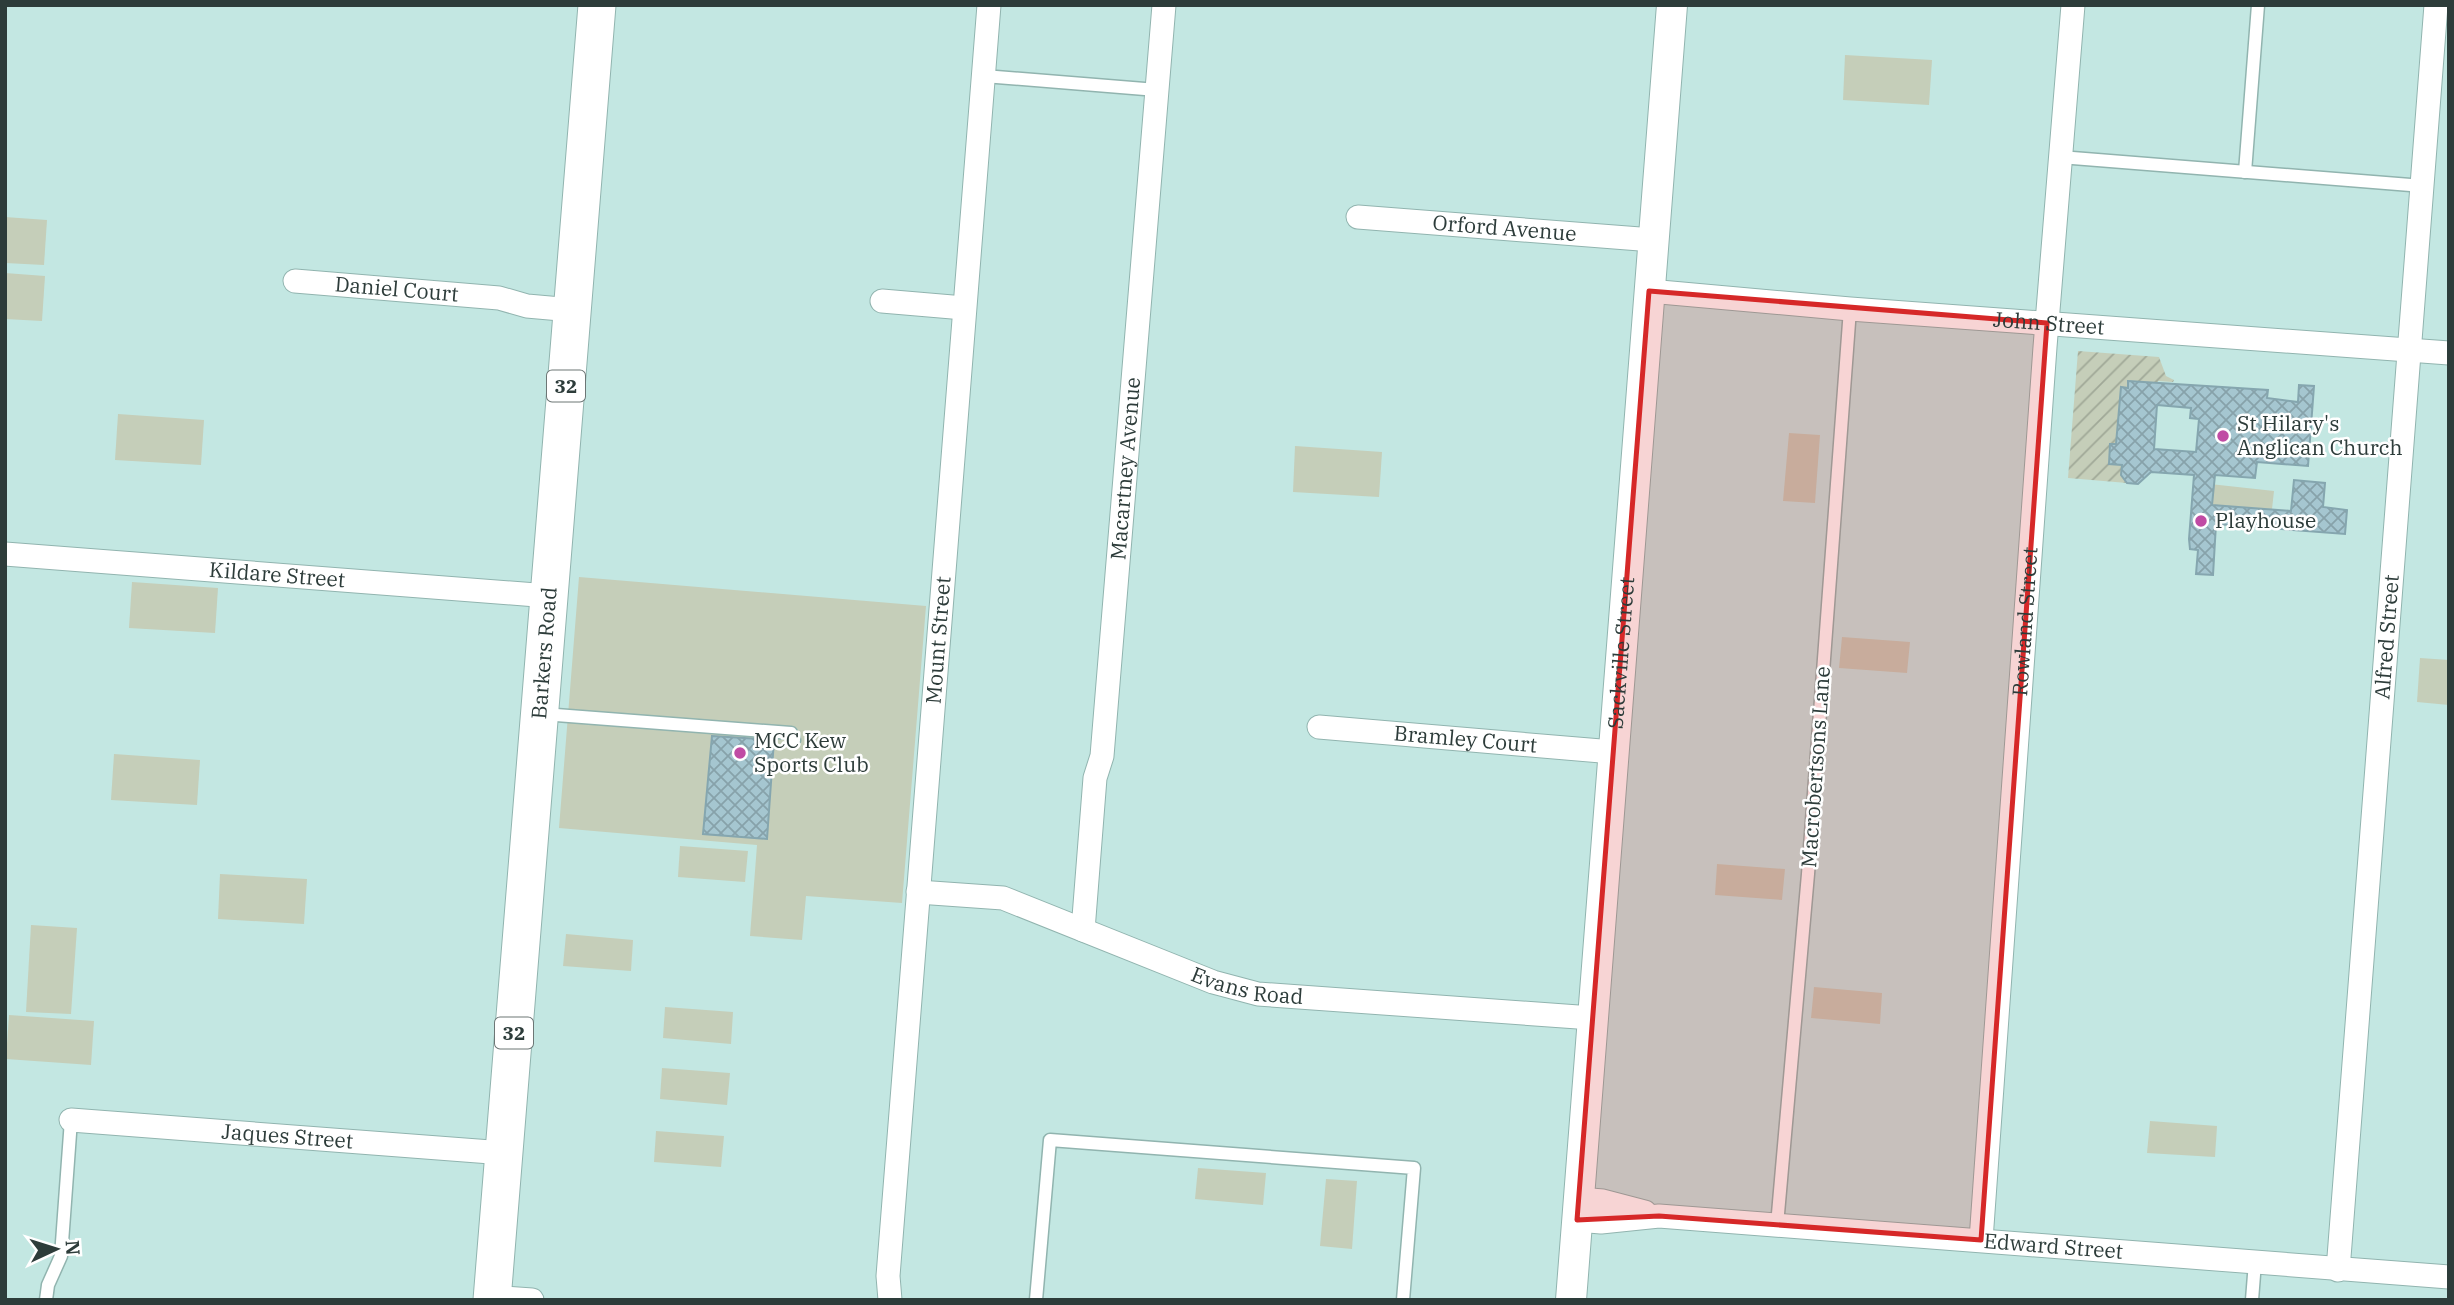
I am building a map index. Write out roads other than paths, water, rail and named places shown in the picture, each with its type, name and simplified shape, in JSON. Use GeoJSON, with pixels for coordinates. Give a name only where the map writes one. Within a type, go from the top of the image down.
{"type":"FeatureCollection","features":[{"type":"Feature","properties":{"kind":"main road","name":"Barkers Road"},"geometry":{"type":"LineString","coordinates":[[492,1298],[597,5]]}},
{"type":"Feature","properties":{"kind":"street","name":"Mount Street"},"geometry":{"type":"LineString","coordinates":[[890,1300],[888,1276],[989,5]]}},
{"type":"Feature","properties":{"kind":"street","name":"Macartney Avenue"},"geometry":{"type":"LineString","coordinates":[[1083,930],[1095,778],[1104,743],[1164,5]]}},
{"type":"Feature","properties":{"kind":"street","name":"Sackville Street"},"geometry":{"type":"LineString","coordinates":[[1571,1300],[1672,5]]}},
{"type":"Feature","properties":{"kind":"street","name":"Rowland Street"},"geometry":{"type":"LineString","coordinates":[[1981,1240],[2047,323],[2073,5]]}},
{"type":"Feature","properties":{"kind":"street","name":"Alfred Street"},"geometry":{"type":"LineString","coordinates":[[2338,1269],[2437,5]]}},
{"type":"Feature","properties":{"kind":"street","name":"Orford Avenue"},"geometry":{"type":"LineString","coordinates":[[1358,217],[1653,240]]}},
{"type":"Feature","properties":{"kind":"street","name":"Daniel Court"},"geometry":{"type":"LineString","coordinates":[[295,281],[499,298],[528,293],[573,303]]}},
{"type":"Feature","properties":{"kind":"street","name":"John Street"},"geometry":{"type":"LineString","coordinates":[[1649,291],[1850,309],[2449,352]]}},
{"type":"Feature","properties":{"kind":"street"},"geometry":{"type":"LineString","coordinates":[[882,301],[964,308]]}},
{"type":"Feature","properties":{"kind":"street","name":"Kildare Street"},"geometry":{"type":"LineString","coordinates":[[5,554],[549,596]]}},
{"type":"Feature","properties":{"kind":"street","name":"Bramley Court"},"geometry":{"type":"LineString","coordinates":[[1319,727],[1613,752]]}},
{"type":"Feature","properties":{"kind":"street","name":"Evans Road"},"geometry":{"type":"LineString","coordinates":[[918,892],[999,897],[1213,982],[1258,994],[1592,1018]]}},
{"type":"Feature","properties":{"kind":"street","name":"Jaques Street"},"geometry":{"type":"LineString","coordinates":[[71,1120],[504,1153]]}},
{"type":"Feature","properties":{"kind":"street","name":"Edward Street"},"geometry":{"type":"LineString","coordinates":[[1578,1209],[1603,1201],[1658,1216],[2449,1277]]}},
{"type":"Feature","properties":{"kind":"street","name":"Mount Street"},"geometry":{"type":"LineString","coordinates":[[881,1300],[888,1276]]}},
{"type":"Feature","properties":{"kind":"street"},"geometry":{"type":"LineString","coordinates":[[492,1298],[532,1300]]}},
{"type":"Feature","properties":{"kind":"lane"},"geometry":{"type":"LineString","coordinates":[[2245,172],[2258,5]]}},
{"type":"Feature","properties":{"kind":"lane"},"geometry":{"type":"LineString","coordinates":[[984,76],[1157,90]]}},
{"type":"Feature","properties":{"kind":"lane"},"geometry":{"type":"LineString","coordinates":[[2060,158],[2423,186]]}},
{"type":"Feature","properties":{"kind":"lane","name":"Macrobertsons Lane"},"geometry":{"type":"LineString","coordinates":[[1777,1225],[1808,874],[1850,309]]}},
{"type":"Feature","properties":{"kind":"lane"},"geometry":{"type":"LineString","coordinates":[[539,713],[790,733],[794,740]]}},
{"type":"Feature","properties":{"kind":"lane"},"geometry":{"type":"LineString","coordinates":[[47,1300],[48,1285],[61,1256],[71,1120]]}},
{"type":"Feature","properties":{"kind":"lane"},"geometry":{"type":"LineString","coordinates":[[1036,1300],[1050,1140],[1413,1168],[1403,1300]]}},
{"type":"Feature","properties":{"kind":"lane"},"geometry":{"type":"LineString","coordinates":[[2252,1300],[2255,1262]]}},
{"type":"Feature","properties":{"kind":"place","name":"St Hilary's Anglican Church"},"geometry":{"type":"Point","coordinates":[2223,436]}},
{"type":"Feature","properties":{"kind":"place","name":"Playhouse"},"geometry":{"type":"Point","coordinates":[2201,521]}},
{"type":"Feature","properties":{"kind":"place","name":"MCC Kew Sports Club"},"geometry":{"type":"Point","coordinates":[740,753]}}]}
